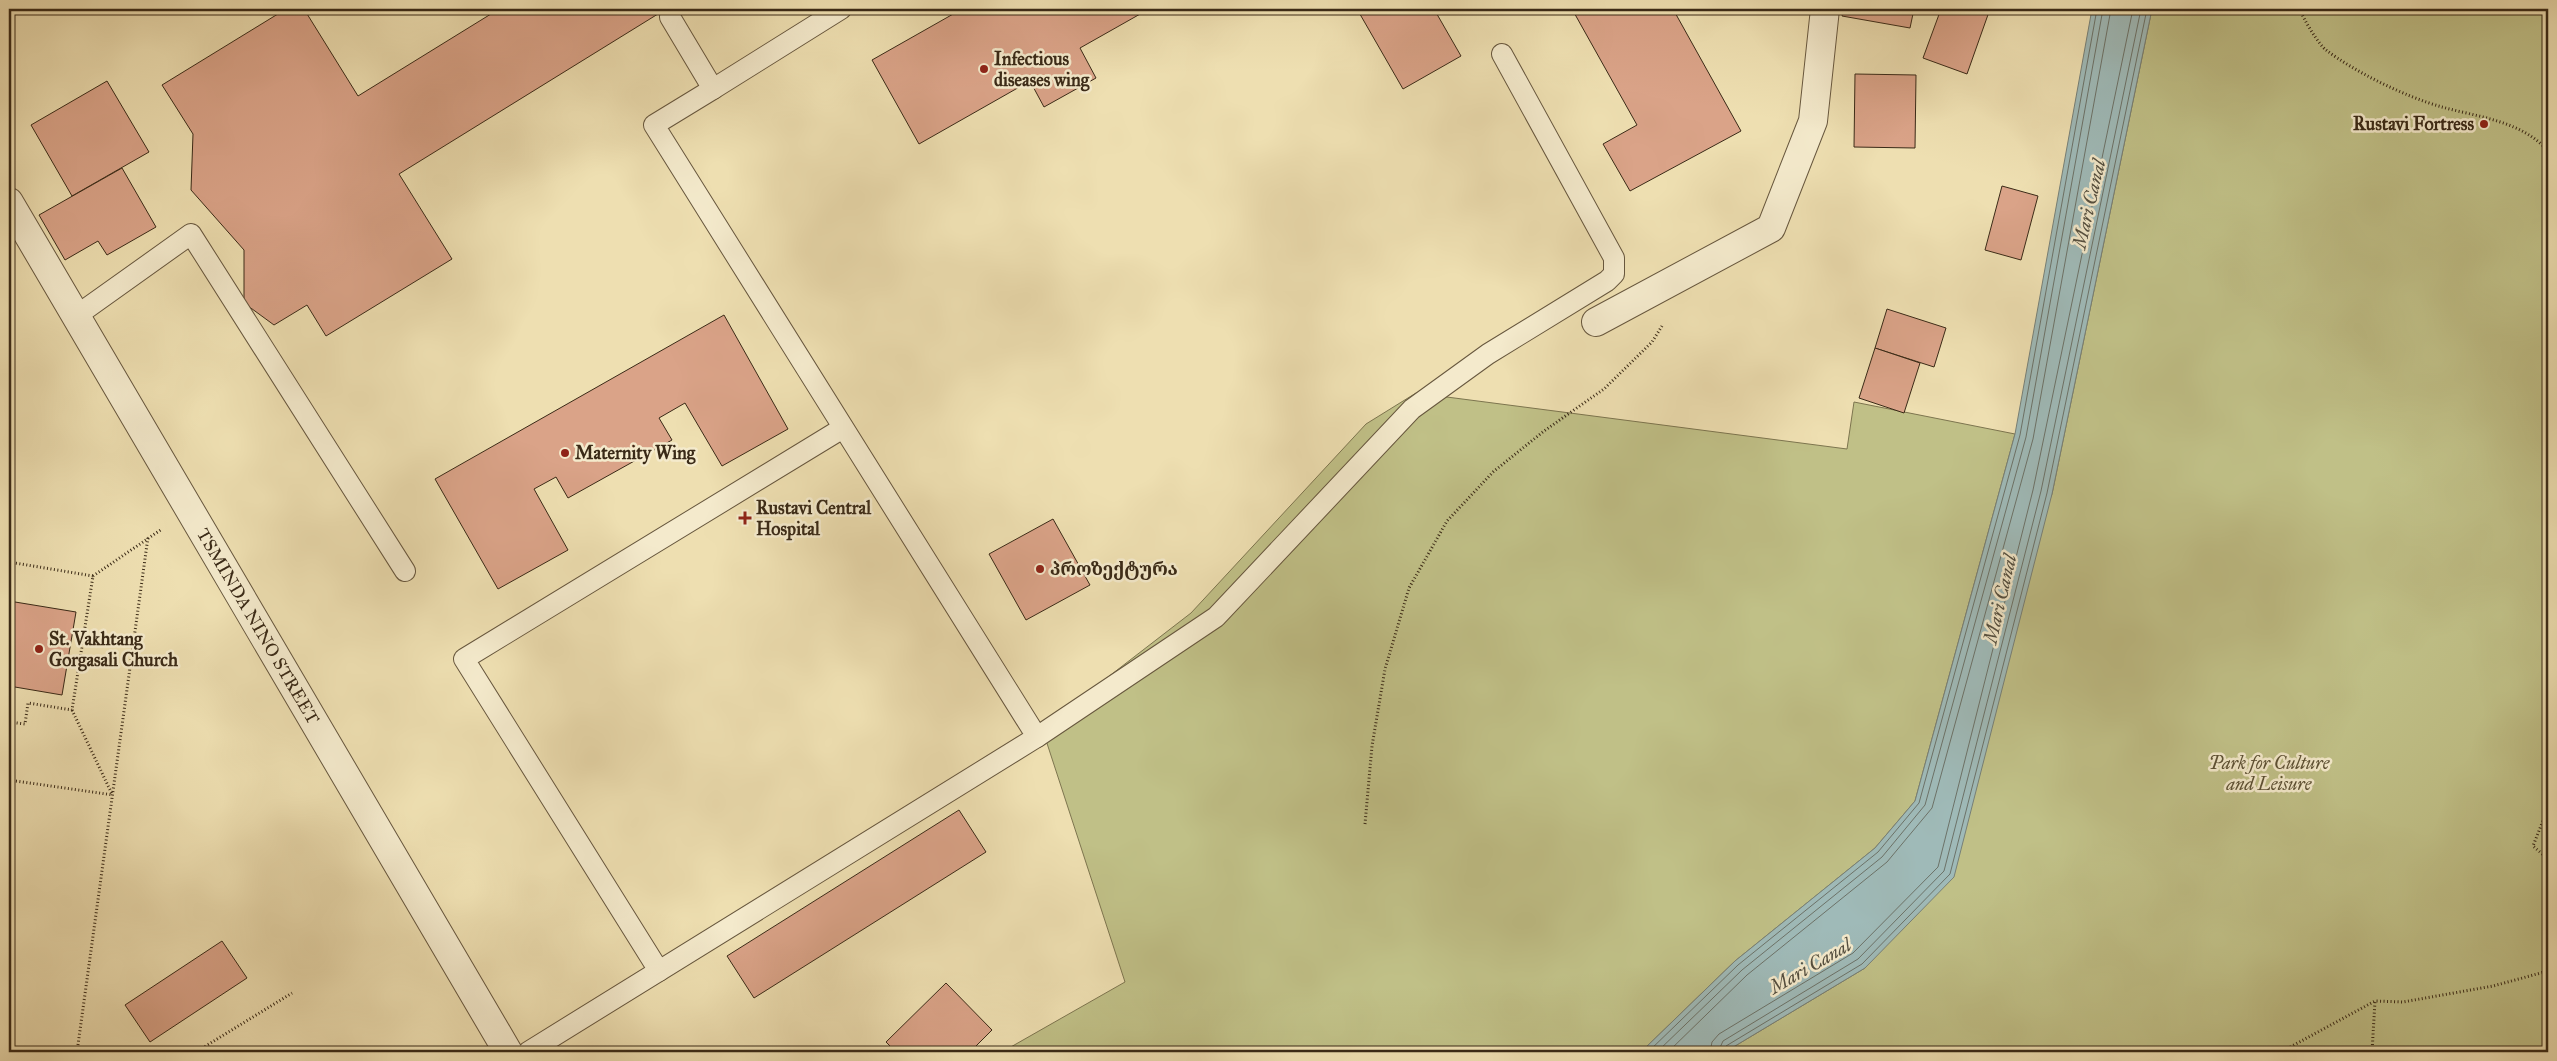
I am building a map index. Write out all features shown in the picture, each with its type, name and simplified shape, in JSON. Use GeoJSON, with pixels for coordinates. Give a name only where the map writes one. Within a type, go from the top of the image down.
{"type":"FeatureCollection","features":[{"type":"Feature","properties":{"kind":"street"},"geometry":{"type":"LineString","coordinates":[[1596,322],[1771,228],[1813,121],[1825,9]]}},
{"type":"Feature","properties":{"kind":"street","name":"TSMINDA NINO STREET"},"geometry":{"type":"LineString","coordinates":[[9,202],[508,1052]]}},
{"type":"Feature","properties":{"kind":"lane"},"geometry":{"type":"LineString","coordinates":[[841,9],[654,126],[1037,737]]}},
{"type":"Feature","properties":{"kind":"lane"},"geometry":{"type":"LineString","coordinates":[[670,17],[713,89]]}},
{"type":"Feature","properties":{"kind":"lane"},"geometry":{"type":"LineString","coordinates":[[528,1052],[1037,737],[1216,617],[1412,409],[1488,354],[1608,280],[1614,274],[1614,258],[1502,54]]}},
{"type":"Feature","properties":{"kind":"lane"},"geometry":{"type":"LineString","coordinates":[[76,316],[191,234],[404,571]]}},
{"type":"Feature","properties":{"kind":"lane"},"geometry":{"type":"LineString","coordinates":[[659,971],[464,659],[843,428]]}},
{"type":"Feature","properties":{"kind":"path"},"geometry":{"type":"LineString","coordinates":[[2300,9],[2324,49],[2377,81],[2439,106],[2492,119],[2537,138],[2548,151]]}},
{"type":"Feature","properties":{"kind":"path"},"geometry":{"type":"LineString","coordinates":[[1365,824],[1372,746],[1385,668],[1409,588],[1447,521],[1494,472],[1544,431],[1604,389],[1652,342],[1680,296],[1684,275]]}},
{"type":"Feature","properties":{"kind":"path"},"geometry":{"type":"LineString","coordinates":[[9,562],[93,576],[148,537],[190,511]]}},
{"type":"Feature","properties":{"kind":"path"},"geometry":{"type":"LineString","coordinates":[[77,1052],[148,537]]}},
{"type":"Feature","properties":{"kind":"path"},"geometry":{"type":"LineString","coordinates":[[93,576],[72,710],[113,795]]}},
{"type":"Feature","properties":{"kind":"path"},"geometry":{"type":"LineString","coordinates":[[9,722],[25,724],[28,703],[72,710]]}},
{"type":"Feature","properties":{"kind":"path"},"geometry":{"type":"LineString","coordinates":[[9,780],[113,795]]}},
{"type":"Feature","properties":{"kind":"path"},"geometry":{"type":"LineString","coordinates":[[2548,808],[2533,846],[2548,859]]}},
{"type":"Feature","properties":{"kind":"path"},"geometry":{"type":"LineString","coordinates":[[2281,1052],[2375,1001],[2402,1002],[2439,996],[2493,986],[2548,971]]}},
{"type":"Feature","properties":{"kind":"path"},"geometry":{"type":"LineString","coordinates":[[196,1052],[292,993]]}},
{"type":"Feature","properties":{"kind":"path"},"geometry":{"type":"LineString","coordinates":[[2372,1052],[2375,1001]]}},
{"type":"Feature","properties":{"kind":"green space","name":"Park for Culture and Leisure"},"geometry":{"type":"Polygon","coordinates":[[[2152,9],[2548,9],[2548,1052],[1725,1052],[1865,968],[2052,494],[2152,9]]]}},
{"type":"Feature","properties":{"kind":"green space"},"geometry":{"type":"Polygon","coordinates":[[[1416,393],[1847,449],[1854,402],[2015,434],[1915,801],[1875,848],[1735,961],[1641,1052],[1002,1052],[1125,982],[1042,728],[1191,613],[1366,424],[1416,393]]]}},
{"type":"Feature","properties":{"kind":"water","name":"Mari Canal"},"geometry":{"type":"Polygon","coordinates":[[[2092,9],[2152,9],[2052,494],[1954,877],[1865,968],[1725,1052],[1641,1052],[1735,961],[1875,848],[1915,801],[2015,434],[2092,9]]]}},
{"type":"Feature","properties":{"kind":"building"},"geometry":{"type":"Polygon","coordinates":[[[286,9],[304,9],[358,96],[499,9],[666,9],[399,174],[452,259],[326,336],[307,305],[274,325],[244,303],[244,250],[191,190],[193,134],[162,85],[286,9]]]}},
{"type":"Feature","properties":{"kind":"building","name":"Infectious diseases wing"},"geometry":{"type":"Polygon","coordinates":[[[962,9],[1149,9],[1080,48],[1096,78],[1044,107],[1030,81],[919,144],[872,60],[962,9]]]}},
{"type":"Feature","properties":{"kind":"building"},"geometry":{"type":"Polygon","coordinates":[[[1357,9],[1434,9],[1461,56],[1403,89],[1357,9]]]}},
{"type":"Feature","properties":{"kind":"building"},"geometry":{"type":"Polygon","coordinates":[[[1572,9],[1673,9],[1741,131],[1630,191],[1603,144],[1637,125],[1572,9]]]}},
{"type":"Feature","properties":{"kind":"building"},"geometry":{"type":"Polygon","coordinates":[[[1844,9],[1914,9],[1910,28],[1842,16],[1844,9]]]}},
{"type":"Feature","properties":{"kind":"building"},"geometry":{"type":"Polygon","coordinates":[[[1941,9],[1990,9],[1967,74],[1923,58],[1941,9]]]}},
{"type":"Feature","properties":{"kind":"building"},"geometry":{"type":"Polygon","coordinates":[[[1855,74],[1916,75],[1915,148],[1854,147],[1855,74]]]}},
{"type":"Feature","properties":{"kind":"building"},"geometry":{"type":"Polygon","coordinates":[[[107,81],[149,152],[72,196],[31,125],[107,81]]]}},
{"type":"Feature","properties":{"kind":"building"},"geometry":{"type":"Polygon","coordinates":[[[122,168],[156,227],[107,255],[98,241],[65,260],[39,215],[122,168]]]}},
{"type":"Feature","properties":{"kind":"building"},"geometry":{"type":"Polygon","coordinates":[[[2002,186],[2038,196],[2021,260],[1985,250],[2002,186]]]}},
{"type":"Feature","properties":{"kind":"building"},"geometry":{"type":"Polygon","coordinates":[[[1887,309],[1946,328],[1934,367],[1875,348],[1887,309]]]}},
{"type":"Feature","properties":{"kind":"building","name":"Maternity Wing"},"geometry":{"type":"Polygon","coordinates":[[[724,315],[788,429],[722,466],[685,403],[659,418],[672,440],[568,498],[556,477],[534,489],[568,550],[498,589],[435,479],[724,315]]]}},
{"type":"Feature","properties":{"kind":"building"},"geometry":{"type":"Polygon","coordinates":[[[1875,348],[1920,363],[1904,413],[1859,398],[1875,348]]]}},
{"type":"Feature","properties":{"kind":"building","name":"პროზექტურა"},"geometry":{"type":"Polygon","coordinates":[[[1053,519],[1090,585],[1026,620],[989,554],[1053,519]]]}},
{"type":"Feature","properties":{"kind":"building","name":"St. Vakhtang Gorgasali Church"},"geometry":{"type":"Polygon","coordinates":[[[9,601],[76,612],[62,695],[9,686],[9,601]]]}},
{"type":"Feature","properties":{"kind":"building"},"geometry":{"type":"Polygon","coordinates":[[[959,810],[986,852],[754,998],[727,956],[959,810]]]}},
{"type":"Feature","properties":{"kind":"building"},"geometry":{"type":"Polygon","coordinates":[[[222,941],[247,978],[150,1042],[125,1005],[222,941]]]}},
{"type":"Feature","properties":{"kind":"building"},"geometry":{"type":"Polygon","coordinates":[[[946,983],[992,1030],[970,1052],[896,1052],[886,1042],[946,983]]]}},
{"type":"Feature","properties":{"kind":"place","name":"Infectious diseases wing"},"geometry":{"type":"Point","coordinates":[984,69]}},
{"type":"Feature","properties":{"kind":"place","name":"Rustavi Fortress"},"geometry":{"type":"Point","coordinates":[2484,124]}},
{"type":"Feature","properties":{"kind":"place","name":"Maternity Wing"},"geometry":{"type":"Point","coordinates":[565,453]}},
{"type":"Feature","properties":{"kind":"place","name":"Rustavi Central Hospital"},"geometry":{"type":"Point","coordinates":[745,518]}},
{"type":"Feature","properties":{"kind":"place","name":"პროზექტურა"},"geometry":{"type":"Point","coordinates":[1040,569]}},
{"type":"Feature","properties":{"kind":"place","name":"St. Vakhtang Gorgasali Church"},"geometry":{"type":"Point","coordinates":[39,649]}}]}
